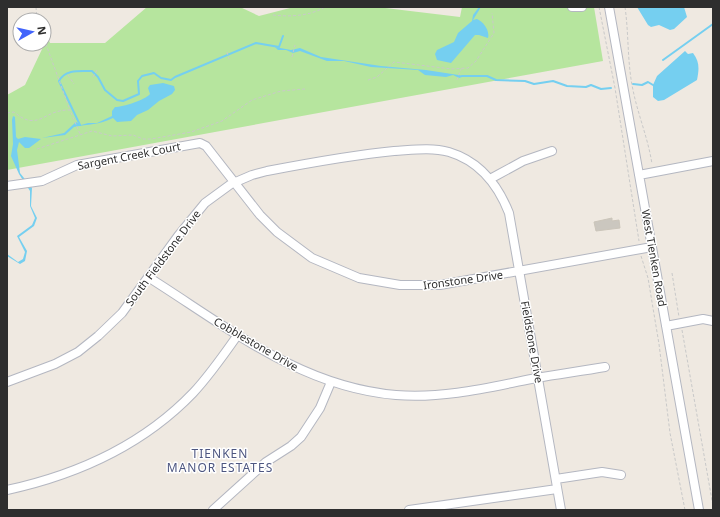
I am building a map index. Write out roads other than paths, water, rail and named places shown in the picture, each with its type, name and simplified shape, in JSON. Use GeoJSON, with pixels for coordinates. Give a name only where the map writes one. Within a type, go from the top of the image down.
{"type":"FeatureCollection","features":[{"type":"Feature","properties":{"kind":"street"},"geometry":{"type":"LineString","coordinates":[[572,7],[582,7]]}},
{"type":"Feature","properties":{"kind":"street","name":"West Tienken Road"},"geometry":{"type":"LineString","coordinates":[[609,7],[699,510]]}},
{"type":"Feature","properties":{"kind":"street","name":"Sargent Creek Court"},"geometry":{"type":"LineString","coordinates":[[7,186],[42,181],[77,165],[200,143],[206,146],[236,183]]}},
{"type":"Feature","properties":{"kind":"street","name":"South Fieldstone Drive"},"geometry":{"type":"LineString","coordinates":[[7,382],[40,371],[78,352],[98,336],[122,313],[196,212],[215,194],[252,175],[331,159],[371,153],[433,149],[448,152],[473,164],[490,179]]}},
{"type":"Feature","properties":{"kind":"street"},"geometry":{"type":"LineString","coordinates":[[490,179],[523,161],[552,151]]}},
{"type":"Feature","properties":{"kind":"street"},"geometry":{"type":"LineString","coordinates":[[639,175],[713,161]]}},
{"type":"Feature","properties":{"kind":"street","name":"Fieldstone Drive"},"geometry":{"type":"LineString","coordinates":[[490,179],[499,192],[509,213],[561,510]]}},
{"type":"Feature","properties":{"kind":"street","name":"Ironstone Drive"},"geometry":{"type":"LineString","coordinates":[[236,183],[260,215],[277,232],[312,258],[359,278],[400,285],[440,285],[652,247]]}},
{"type":"Feature","properties":{"kind":"street","name":"Cobblestone Drive"},"geometry":{"type":"LineString","coordinates":[[148,277],[237,336],[285,363],[331,382],[396,395],[430,395],[457,392],[605,367]]}},
{"type":"Feature","properties":{"kind":"street"},"geometry":{"type":"LineString","coordinates":[[666,326],[680,322],[703,320],[713,321]]}},
{"type":"Feature","properties":{"kind":"street"},"geometry":{"type":"LineString","coordinates":[[7,490],[42,482],[93,464],[129,443],[166,418],[193,394],[214,369],[237,336]]}},
{"type":"Feature","properties":{"kind":"street"},"geometry":{"type":"LineString","coordinates":[[213,510],[266,462],[291,446],[300,437],[320,408],[331,382]]}},
{"type":"Feature","properties":{"kind":"street"},"geometry":{"type":"LineString","coordinates":[[556,479],[602,472],[621,475]]}},
{"type":"Feature","properties":{"kind":"street"},"geometry":{"type":"LineString","coordinates":[[410,510],[557,489]]}},
{"type":"Feature","properties":{"kind":"water"},"geometry":{"type":"Polygon","coordinates":[[[479,7],[481,7],[473,20],[480,20],[484,24],[488,32],[488,38],[475,35],[451,63],[437,60],[435,54],[437,50],[454,42],[458,33],[472,21],[473,15],[479,7]]]}},
{"type":"Feature","properties":{"kind":"water"},"geometry":{"type":"Polygon","coordinates":[[[637,7],[684,7],[687,17],[674,29],[670,30],[659,25],[651,27],[648,25],[637,7]]]}},
{"type":"Feature","properties":{"kind":"water"},"geometry":{"type":"Polygon","coordinates":[[[275,47],[291,50],[300,48],[321,57],[465,76],[459,78],[453,75],[446,77],[425,75],[418,70],[371,67],[344,61],[327,61],[300,51],[293,53],[286,50],[278,50],[275,47]]]}},
{"type":"Feature","properties":{"kind":"water"},"geometry":{"type":"Polygon","coordinates":[[[685,51],[688,54],[693,53],[697,60],[697,80],[664,100],[658,101],[653,97],[653,85],[657,76],[685,51]]]}},
{"type":"Feature","properties":{"kind":"water"},"geometry":{"type":"Polygon","coordinates":[[[163,83],[174,86],[175,90],[172,94],[159,101],[148,110],[137,115],[131,121],[117,122],[113,118],[98,123],[74,127],[65,135],[42,138],[64,133],[76,122],[81,125],[97,123],[112,116],[112,111],[115,107],[144,99],[150,94],[148,88],[150,85],[163,83]]]}},
{"type":"Feature","properties":{"kind":"water"},"geometry":{"type":"Polygon","coordinates":[[[13,116],[15,117],[16,137],[18,139],[25,137],[41,139],[29,148],[25,148],[19,142],[17,150],[20,173],[32,188],[31,206],[37,218],[34,226],[19,237],[27,251],[25,261],[20,264],[7,256],[7,254],[18,262],[23,259],[25,252],[17,236],[32,225],[35,218],[30,206],[30,191],[19,174],[11,156],[13,144],[13,116]]]}},
{"type":"Feature","properties":{"kind":"waterway"},"geometry":{"type":"LineString","coordinates":[[663,60],[713,24]]}},
{"type":"Feature","properties":{"kind":"waterway"},"geometry":{"type":"LineString","coordinates":[[80,125],[59,81],[65,74],[78,71],[92,71],[98,77],[105,90],[117,100],[123,101],[139,94],[138,81],[142,76],[154,73],[161,78],[171,80],[256,43],[279,47],[283,36]]}},
{"type":"Feature","properties":{"kind":"waterway"},"geometry":{"type":"LineString","coordinates":[[462,76],[487,76],[496,80],[525,81],[534,84],[553,81],[567,86],[586,87],[591,85],[601,89],[611,88]]}},
{"type":"Feature","properties":{"kind":"waterway"},"geometry":{"type":"LineString","coordinates":[[633,84],[642,85],[648,82],[653,85]]}},
{"type":"Feature","properties":{"kind":"district","name":"TIENKEN MANOR ESTATES"},"geometry":{"type":"Point","coordinates":[220,461]}}]}
